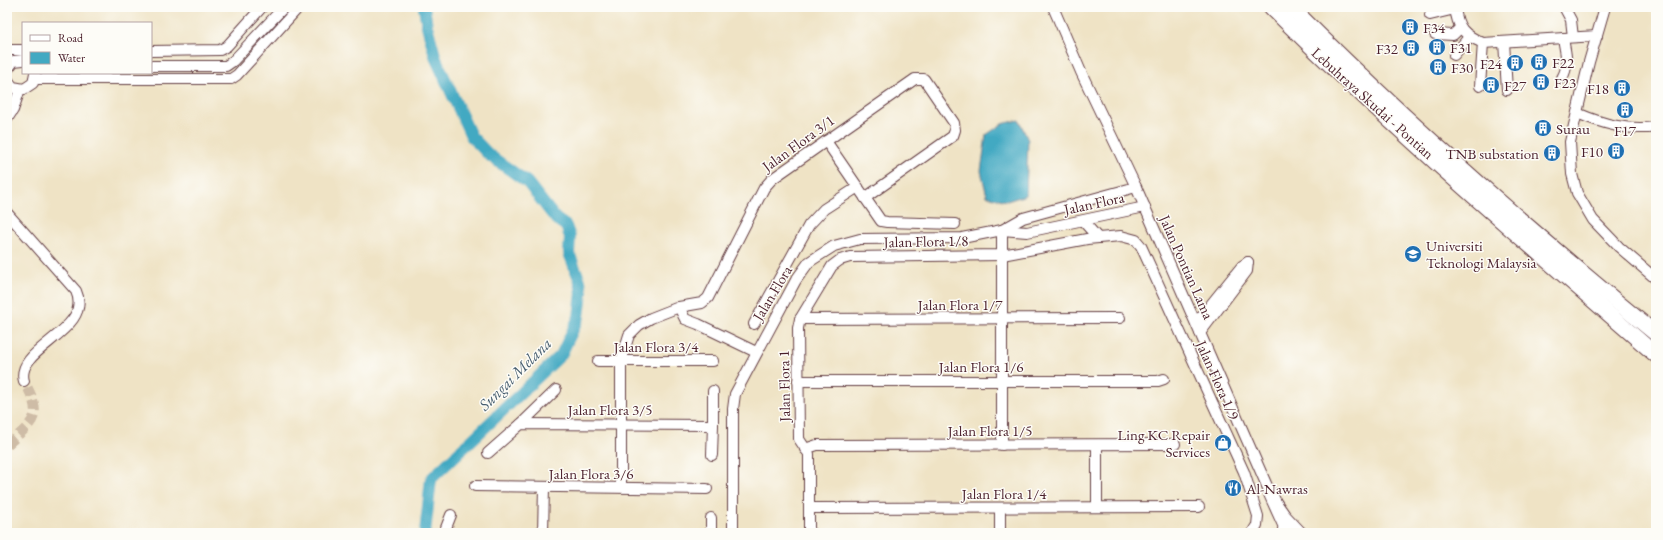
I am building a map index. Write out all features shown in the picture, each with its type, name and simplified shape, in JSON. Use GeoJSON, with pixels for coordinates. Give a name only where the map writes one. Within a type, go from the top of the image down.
{"type":"FeatureCollection","features":[{"type":"Feature","properties":{"kind":"highway","name":"Lebuhraya Skudai - Pontian"},"geometry":{"type":"LineString","coordinates":[[1271,7],[1329,65],[1656,355]]}},
{"type":"Feature","properties":{"kind":"highway","name":"Lebuhraya Skudai - Pontian"},"geometry":{"type":"LineString","coordinates":[[1291,7],[1338,54],[1515,215],[1656,334]]}},
{"type":"Feature","properties":{"kind":"main road"},"geometry":{"type":"LineString","coordinates":[[1271,495],[1285,526],[1293,532]]}},
{"type":"Feature","properties":{"kind":"street"},"geometry":{"type":"LineString","coordinates":[[152,51],[220,50],[227,46],[262,7]]}},
{"type":"Feature","properties":{"kind":"street"},"geometry":{"type":"LineString","coordinates":[[152,66],[226,66],[233,62],[284,7]]}},
{"type":"Feature","properties":{"kind":"street"},"geometry":{"type":"LineString","coordinates":[[7,79],[13,87],[20,89],[27,88],[35,76],[230,79],[237,75],[299,7]]}},
{"type":"Feature","properties":{"kind":"street","name":"Jalan Pontian Lama"},"geometry":{"type":"LineString","coordinates":[[1053,7],[1081,72],[1145,207],[1271,495]]}},
{"type":"Feature","properties":{"kind":"street"},"geometry":{"type":"LineString","coordinates":[[1564,7],[1571,20],[1574,37]]}},
{"type":"Feature","properties":{"kind":"street"},"geometry":{"type":"LineString","coordinates":[[1605,7],[1596,36],[1570,142],[1572,174],[1577,193],[1593,220],[1619,247],[1656,279]]}},
{"type":"Feature","properties":{"kind":"street"},"geometry":{"type":"LineString","coordinates":[[1430,15],[1455,8],[1456,17],[1460,28],[1469,37],[1483,43],[1596,36]]}},
{"type":"Feature","properties":{"kind":"street"},"geometry":{"type":"LineString","coordinates":[[1435,34],[1452,34],[1460,28]]}},
{"type":"Feature","properties":{"kind":"street"},"geometry":{"type":"LineString","coordinates":[[1454,55],[1469,37]]}},
{"type":"Feature","properties":{"kind":"street"},"geometry":{"type":"LineString","coordinates":[[1562,78],[1566,72],[1567,62],[1563,38]]}},
{"type":"Feature","properties":{"kind":"street"},"geometry":{"type":"LineString","coordinates":[[1504,42],[1507,90]]}},
{"type":"Feature","properties":{"kind":"street"},"geometry":{"type":"LineString","coordinates":[[1480,86],[1483,43]]}},
{"type":"Feature","properties":{"kind":"street"},"geometry":{"type":"LineString","coordinates":[[7,50],[22,50]]}},
{"type":"Feature","properties":{"kind":"street"},"geometry":{"type":"LineString","coordinates":[[8,66],[22,60]]}},
{"type":"Feature","properties":{"kind":"street","name":"Jalan Flora 3/1"},"geometry":{"type":"LineString","coordinates":[[621,361],[632,331],[639,325],[651,318],[679,307],[702,303],[708,298],[764,188],[780,172],[915,79],[924,79],[954,123],[955,130],[953,136],[865,198]]}},
{"type":"Feature","properties":{"kind":"street"},"geometry":{"type":"LineString","coordinates":[[7,119],[13,110],[20,89]]}},
{"type":"Feature","properties":{"kind":"street"},"geometry":{"type":"LineString","coordinates":[[1577,113],[1630,130],[1656,127]]}},
{"type":"Feature","properties":{"kind":"street"},"geometry":{"type":"LineString","coordinates":[[826,141],[877,216],[886,222],[955,224]]}},
{"type":"Feature","properties":{"kind":"street"},"geometry":{"type":"LineString","coordinates":[[754,324],[809,225],[824,209],[858,187]]}},
{"type":"Feature","properties":{"kind":"street","name":"Jalan Flora"},"geometry":{"type":"LineString","coordinates":[[1002,230],[1023,218],[1136,187]]}},
{"type":"Feature","properties":{"kind":"street","name":"Jalan Flora"},"geometry":{"type":"LineString","coordinates":[[733,533],[732,409],[735,394],[756,352],[796,280],[809,262],[834,246],[860,240],[962,238],[1002,230],[1027,232],[1145,207]]}},
{"type":"Feature","properties":{"kind":"street"},"geometry":{"type":"LineString","coordinates":[[7,213],[71,286],[78,297],[78,308],[73,320],[28,362],[23,374],[24,382]]}},
{"type":"Feature","properties":{"kind":"street"},"geometry":{"type":"LineString","coordinates":[[1096,235],[1096,224],[1106,216]]}},
{"type":"Feature","properties":{"kind":"street"},"geometry":{"type":"LineString","coordinates":[[1083,221],[1096,235]]}},
{"type":"Feature","properties":{"kind":"street"},"geometry":{"type":"LineString","coordinates":[[1002,230],[1002,445]]}},
{"type":"Feature","properties":{"kind":"street","name":"Jalan Flora 1/9"},"geometry":{"type":"LineString","coordinates":[[1002,254],[1096,235],[1121,236],[1136,240],[1141,246],[1244,472],[1258,516],[1257,525],[1252,533]]}},
{"type":"Feature","properties":{"kind":"street","name":"Jalan Flora 1/8"},"geometry":{"type":"LineString","coordinates":[[850,257],[1002,254]]}},
{"type":"Feature","properties":{"kind":"street","name":"Jalan Flora 1"},"geometry":{"type":"LineString","coordinates":[[809,533],[809,454],[799,439],[798,328],[800,319],[832,266],[840,260],[850,257]]}},
{"type":"Feature","properties":{"kind":"street"},"geometry":{"type":"LineString","coordinates":[[1248,262],[1247,270],[1198,328],[1242,266],[1248,262]]}},
{"type":"Feature","properties":{"kind":"street"},"geometry":{"type":"LineString","coordinates":[[679,307],[684,319],[698,324],[756,352]]}},
{"type":"Feature","properties":{"kind":"street","name":"Jalan Flora 1/7"},"geometry":{"type":"LineString","coordinates":[[800,319],[1120,318]]}},
{"type":"Feature","properties":{"kind":"street","name":"Jalan Flora 3/4"},"geometry":{"type":"LineString","coordinates":[[598,361],[713,361]]}},
{"type":"Feature","properties":{"kind":"street"},"geometry":{"type":"LineString","coordinates":[[621,361],[621,487]]}},
{"type":"Feature","properties":{"kind":"street","name":"Jalan Flora 1/6"},"geometry":{"type":"LineString","coordinates":[[798,381],[1158,381],[1164,379]]}},
{"type":"Feature","properties":{"kind":"street"},"geometry":{"type":"LineString","coordinates":[[488,453],[556,390]]}},
{"type":"Feature","properties":{"kind":"street"},"geometry":{"type":"LineString","coordinates":[[712,455],[713,391]]}},
{"type":"Feature","properties":{"kind":"street","name":"Jalan Flora 3/5"},"geometry":{"type":"LineString","coordinates":[[521,424],[713,425]]}},
{"type":"Feature","properties":{"kind":"street","name":"Jalan Flora 1/5"},"geometry":{"type":"LineString","coordinates":[[806,449],[817,445],[1175,444]]}},
{"type":"Feature","properties":{"kind":"street"},"geometry":{"type":"LineString","coordinates":[[1097,445],[1097,507]]}},
{"type":"Feature","properties":{"kind":"street","name":"Jalan Flora 3/6"},"geometry":{"type":"LineString","coordinates":[[475,486],[707,489]]}},
{"type":"Feature","properties":{"kind":"street"},"geometry":{"type":"LineString","coordinates":[[543,533],[544,488]]}},
{"type":"Feature","properties":{"kind":"street","name":"Jalan Flora 1/4"},"geometry":{"type":"LineString","coordinates":[[809,508],[1199,507]]}},
{"type":"Feature","properties":{"kind":"street"},"geometry":{"type":"LineString","coordinates":[[1000,508],[1000,533]]}},
{"type":"Feature","properties":{"kind":"street"},"geometry":{"type":"LineString","coordinates":[[444,533],[451,515]]}},
{"type":"Feature","properties":{"kind":"street"},"geometry":{"type":"LineString","coordinates":[[711,518],[711,533]]}},
{"type":"Feature","properties":{"kind":"water"},"geometry":{"type":"Polygon","coordinates":[[[1019,120],[1028,140],[1026,195],[1007,201],[987,196],[981,171],[986,135],[1002,124],[1019,120]]]}},
{"type":"Feature","properties":{"kind":"waterway","name":"Sungai Melana"},"geometry":{"type":"LineString","coordinates":[[424,7],[427,26],[436,59],[471,136],[489,155],[527,182],[556,219],[566,226],[570,237],[569,253],[580,281],[582,293],[579,317],[561,355],[431,479],[425,533]]}},
{"type":"Feature","properties":{"kind":"tunnel"},"geometry":{"type":"LineString","coordinates":[[7,445],[24,430],[34,417],[34,403],[24,381]]}},
{"type":"Feature","properties":{"kind":"place","name":"F34"},"geometry":{"type":"Point","coordinates":[1410,27]}},
{"type":"Feature","properties":{"kind":"place","name":"F31"},"geometry":{"type":"Point","coordinates":[1437,47]}},
{"type":"Feature","properties":{"kind":"place","name":"F32"},"geometry":{"type":"Point","coordinates":[1411,48]}},
{"type":"Feature","properties":{"kind":"place","name":"F22"},"geometry":{"type":"Point","coordinates":[1539,62]}},
{"type":"Feature","properties":{"kind":"place","name":"F24"},"geometry":{"type":"Point","coordinates":[1515,63]}},
{"type":"Feature","properties":{"kind":"place","name":"F30"},"geometry":{"type":"Point","coordinates":[1438,67]}},
{"type":"Feature","properties":{"kind":"place","name":"F23"},"geometry":{"type":"Point","coordinates":[1541,82]}},
{"type":"Feature","properties":{"kind":"place","name":"F27"},"geometry":{"type":"Point","coordinates":[1491,85]}},
{"type":"Feature","properties":{"kind":"place","name":"F18"},"geometry":{"type":"Point","coordinates":[1622,88]}},
{"type":"Feature","properties":{"kind":"place","name":"F17"},"geometry":{"type":"Point","coordinates":[1625,110]}},
{"type":"Feature","properties":{"kind":"place","name":"Surau"},"geometry":{"type":"Point","coordinates":[1543,128]}},
{"type":"Feature","properties":{"kind":"place","name":"F10"},"geometry":{"type":"Point","coordinates":[1616,151]}},
{"type":"Feature","properties":{"kind":"place","name":"TNB substation"},"geometry":{"type":"Point","coordinates":[1552,153]}},
{"type":"Feature","properties":{"kind":"place","name":"Universiti Teknologi Malaysia"},"geometry":{"type":"Point","coordinates":[1413,254]}},
{"type":"Feature","properties":{"kind":"place","name":"Ling KC Repair Services"},"geometry":{"type":"Point","coordinates":[1223,443]}},
{"type":"Feature","properties":{"kind":"place","name":"Al-Nawras"},"geometry":{"type":"Point","coordinates":[1233,488]}}]}
